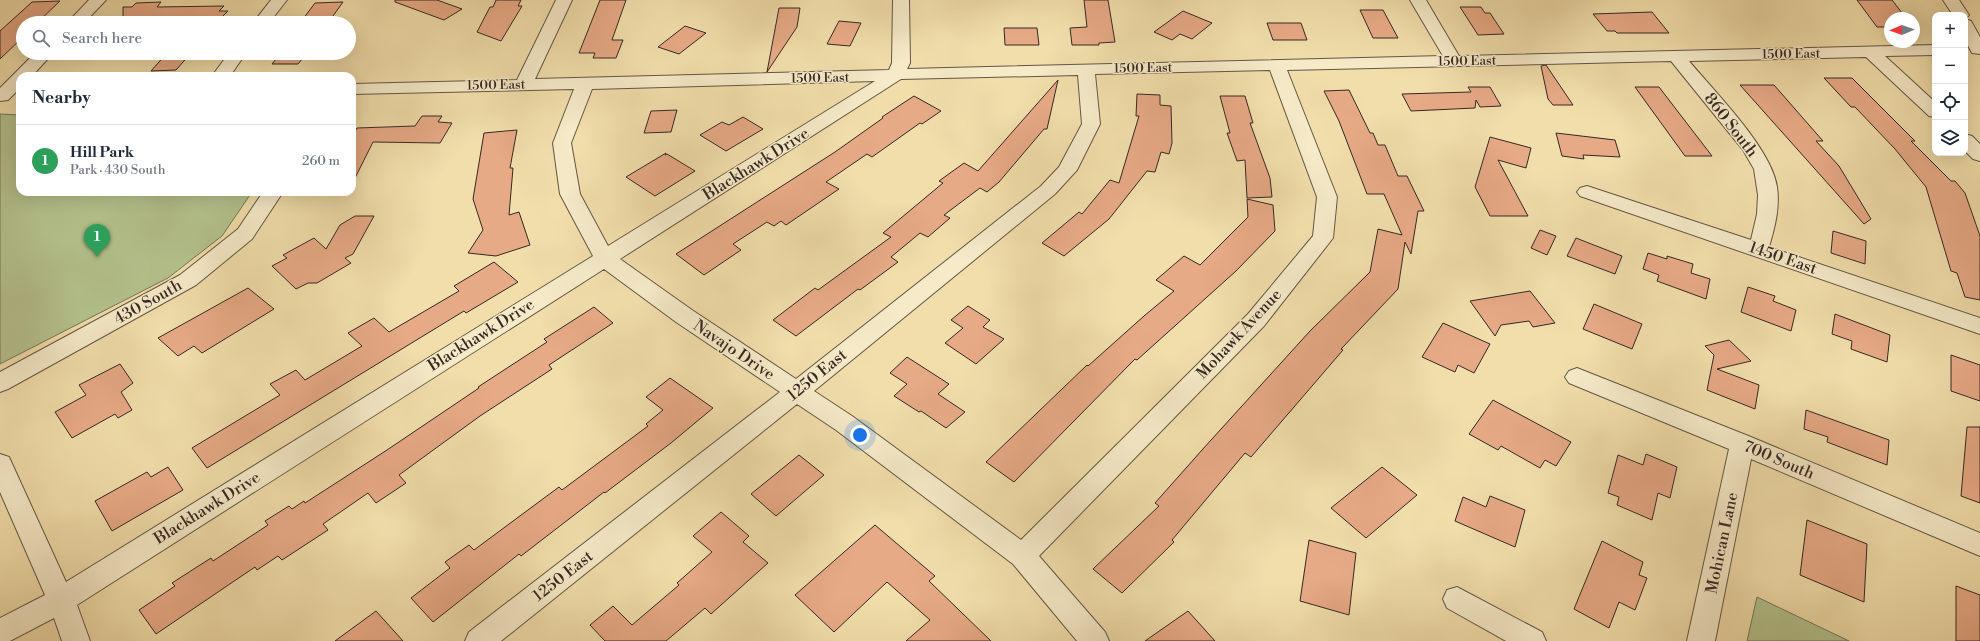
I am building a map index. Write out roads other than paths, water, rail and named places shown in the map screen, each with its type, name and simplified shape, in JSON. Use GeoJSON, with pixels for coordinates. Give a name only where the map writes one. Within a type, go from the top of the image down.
{"type":"FeatureCollection","features":[{"type":"Feature","properties":{"kind":"street"},"geometry":{"type":"LineString","coordinates":[[82,16],[98,0]]}},
{"type":"Feature","properties":{"kind":"street"},"geometry":{"type":"LineString","coordinates":[[267,16],[279,0]]}},
{"type":"Feature","properties":{"kind":"street"},"geometry":{"type":"LineString","coordinates":[[524,84],[564,0]]}},
{"type":"Feature","properties":{"kind":"street"},"geometry":{"type":"LineString","coordinates":[[895,76],[901,62],[901,0]]}},
{"type":"Feature","properties":{"kind":"street"},"geometry":{"type":"LineString","coordinates":[[1418,0],[1454,61]]}},
{"type":"Feature","properties":{"kind":"street"},"geometry":{"type":"LineString","coordinates":[[1951,0],[1959,12]]}},
{"type":"Feature","properties":{"kind":"street"},"geometry":{"type":"LineString","coordinates":[[1968,32],[1974,49]]}},
{"type":"Feature","properties":{"kind":"street","name":"1500 East"},"geometry":{"type":"LineString","coordinates":[[356,89],[895,76],[918,73],[1872,53],[1932,50]]}},
{"type":"Feature","properties":{"kind":"street"},"geometry":{"type":"LineString","coordinates":[[1872,53],[1932,109]]}},
{"type":"Feature","properties":{"kind":"street","name":"860 South"},"geometry":{"type":"LineString","coordinates":[[1676,56],[1751,148],[1762,165],[1767,179],[1768,195],[1764,232],[1758,249]]}},
{"type":"Feature","properties":{"kind":"street"},"geometry":{"type":"LineString","coordinates":[[26,72],[38,60]]}},
{"type":"Feature","properties":{"kind":"street"},"geometry":{"type":"LineString","coordinates":[[224,72],[233,60]]}},
{"type":"Feature","properties":{"kind":"street","name":"Mohawk Avenue"},"geometry":{"type":"LineString","coordinates":[[1022,556],[1256,320],[1323,238],[1327,197],[1277,66]]}},
{"type":"Feature","properties":{"kind":"street","name":"1250 East"},"geometry":{"type":"LineString","coordinates":[[479,641],[796,392],[1048,190],[1067,170],[1090,124],[1086,69]]}},
{"type":"Feature","properties":{"kind":"street","name":"Blackhawk Drive"},"geometry":{"type":"LineString","coordinates":[[0,632],[61,600],[895,76]]}},
{"type":"Feature","properties":{"kind":"street"},"geometry":{"type":"LineString","coordinates":[[1,96],[16,82]]}},
{"type":"Feature","properties":{"kind":"street","name":"Navajo Drive"},"geometry":{"type":"LineString","coordinates":[[584,84],[562,143],[570,194],[604,258],[684,316],[844,424],[1022,556],[1095,641]]}},
{"type":"Feature","properties":{"kind":"street"},"geometry":{"type":"LineString","coordinates":[[1,96],[16,96]]}},
{"type":"Feature","properties":{"kind":"street"},"geometry":{"type":"LineString","coordinates":[[1968,143],[1980,155]]}},
{"type":"Feature","properties":{"kind":"street","name":"1450 East"},"geometry":{"type":"LineString","coordinates":[[1586,192],[1758,249],[1980,326]]}},
{"type":"Feature","properties":{"kind":"street","name":"430 South"},"geometry":{"type":"LineString","coordinates":[[0,383],[188,280],[245,234],[270,196]]}},
{"type":"Feature","properties":{"kind":"street","name":"700 South"},"geometry":{"type":"LineString","coordinates":[[1578,377],[1742,444],[1980,545]]}},
{"type":"Feature","properties":{"kind":"street","name":"Mohican Lane"},"geometry":{"type":"LineString","coordinates":[[1701,641],[1742,444]]}},
{"type":"Feature","properties":{"kind":"street"},"geometry":{"type":"LineString","coordinates":[[0,464],[61,600],[76,641]]}},
{"type":"Feature","properties":{"kind":"street"},"geometry":{"type":"LineString","coordinates":[[1457,599],[1532,641]]}},
{"type":"Feature","properties":{"kind":"place","name":"Hill Park"},"geometry":{"type":"Point","coordinates":[97,257]}}]}
